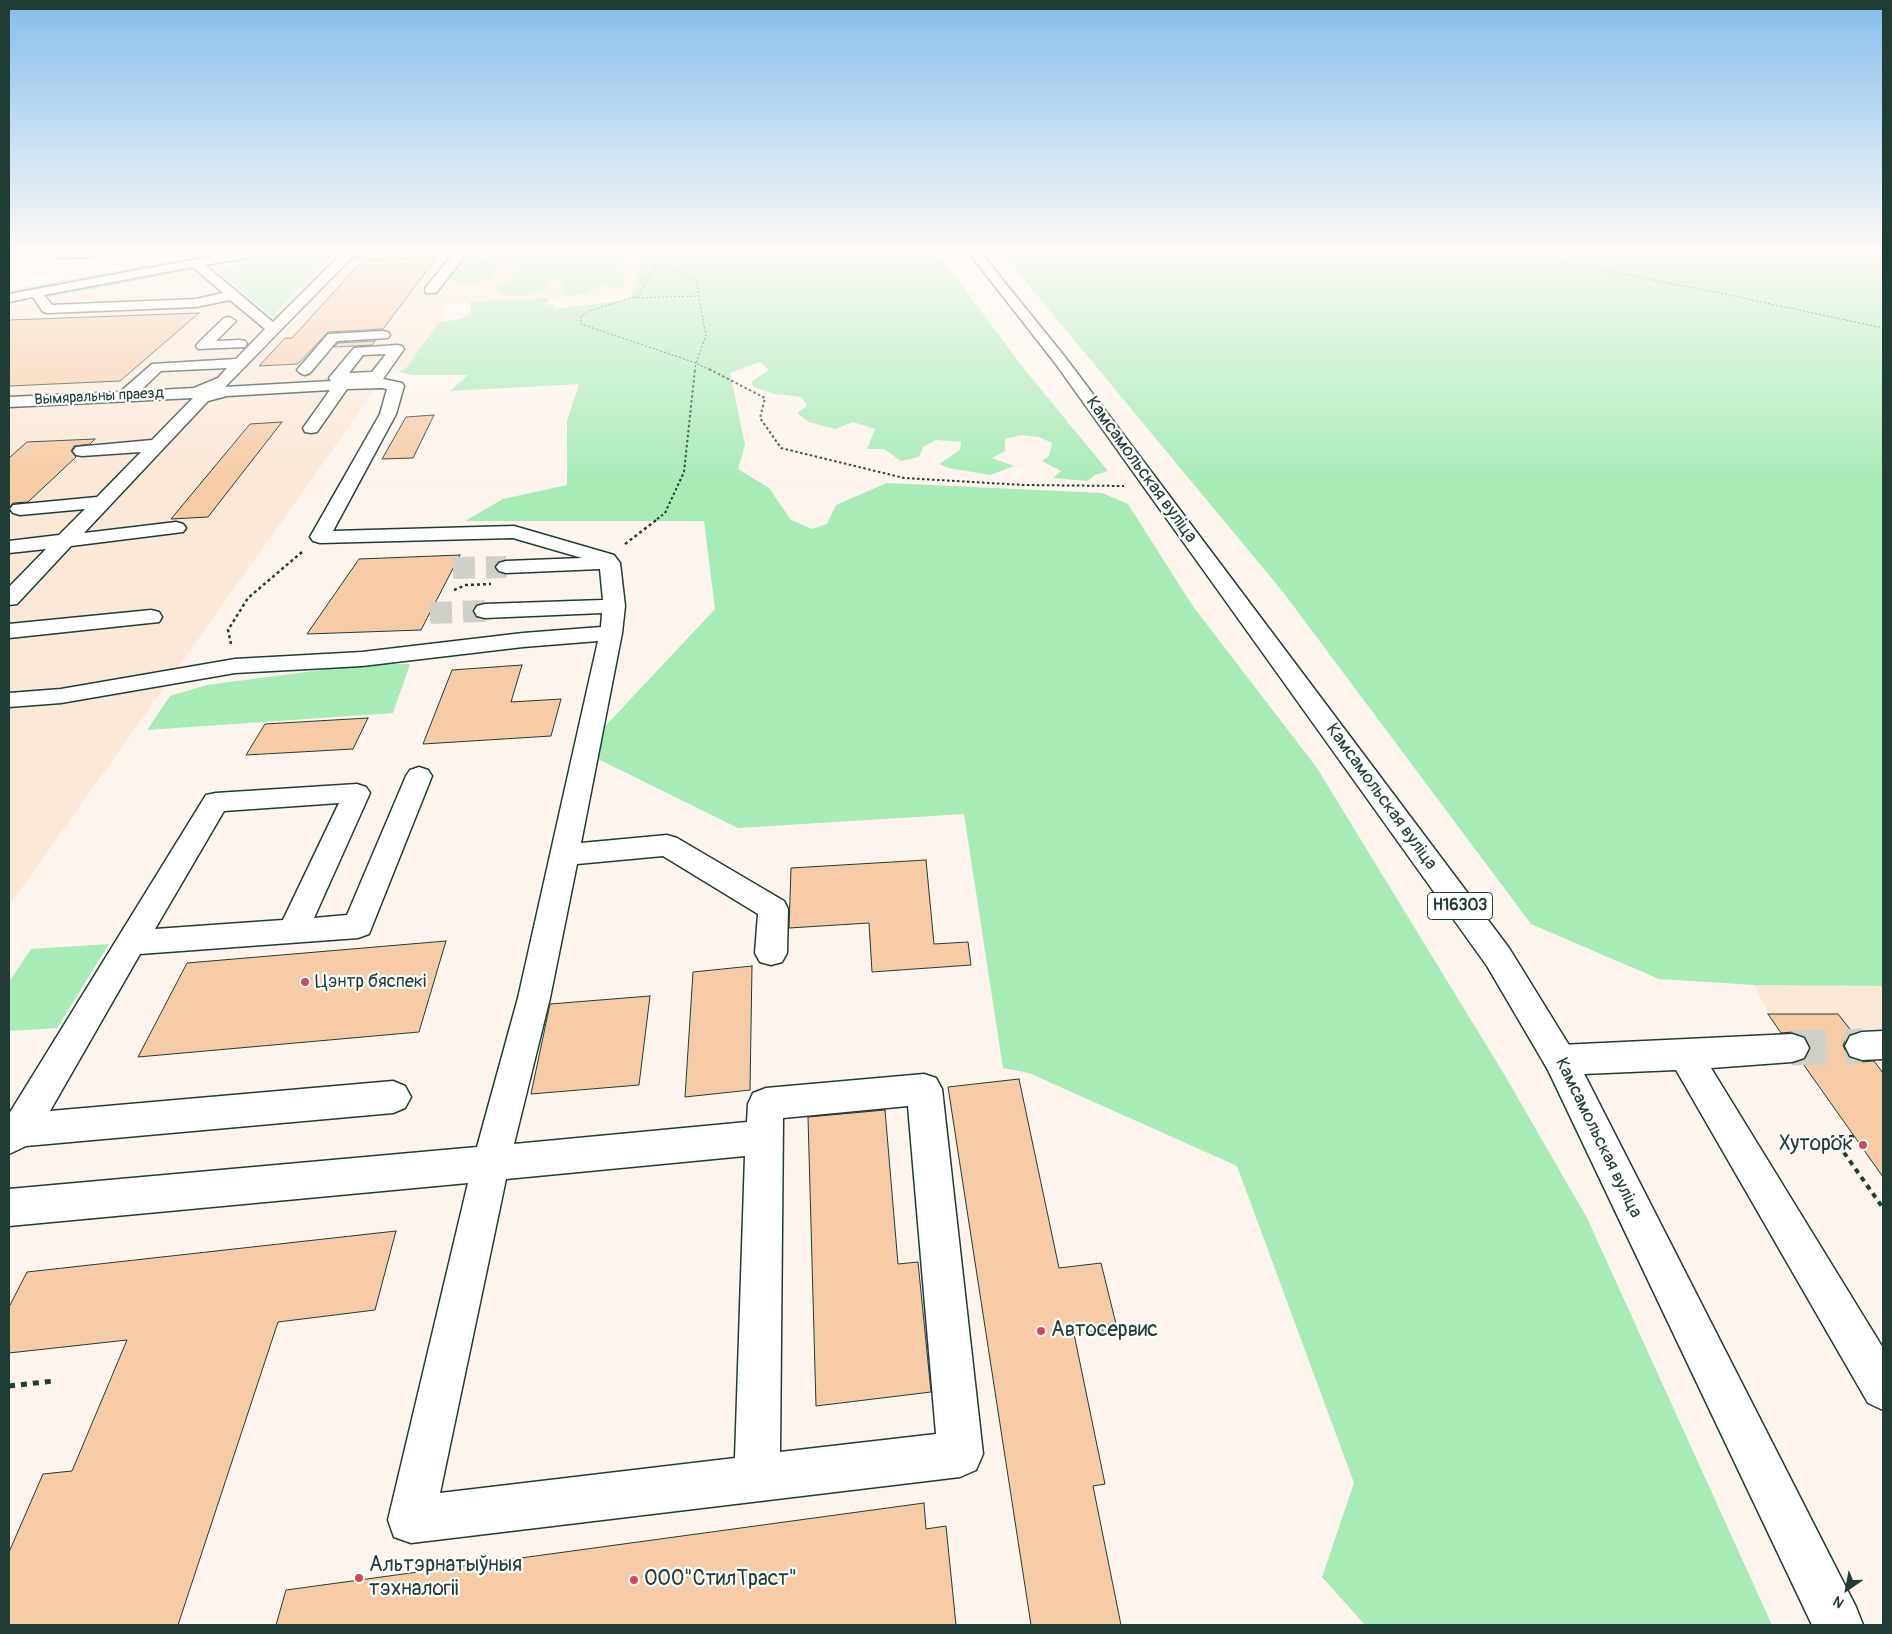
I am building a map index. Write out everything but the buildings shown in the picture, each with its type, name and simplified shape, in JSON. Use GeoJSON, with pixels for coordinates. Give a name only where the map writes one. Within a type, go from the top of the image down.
{"type":"FeatureCollection","features":[{"type":"Feature","properties":{"kind":"main road"},"geometry":{"type":"LineString","coordinates":[[220,329],[203,346],[259,343]]}},
{"type":"Feature","properties":{"kind":"main road"},"geometry":{"type":"LineString","coordinates":[[9,598],[208,392],[239,370],[259,343],[273,329]]}},
{"type":"Feature","properties":{"kind":"main road","name":"Камсамольская вуліца"},"geometry":{"type":"LineString","coordinates":[[1036,329],[1498,957],[1560,1060],[1838,1625]]}},
{"type":"Feature","properties":{"kind":"main road"},"geometry":{"type":"LineString","coordinates":[[305,370],[333,337],[401,336]]}},
{"type":"Feature","properties":{"kind":"main road"},"geometry":{"type":"LineString","coordinates":[[125,396],[158,367],[239,370]]}},
{"type":"Feature","properties":{"kind":"main road"},"geometry":{"type":"LineString","coordinates":[[286,371],[305,370],[396,386],[388,414],[320,537]]}},
{"type":"Feature","properties":{"kind":"main road"},"geometry":{"type":"LineString","coordinates":[[311,428],[343,377]]}},
{"type":"Feature","properties":{"kind":"main road","name":"Вымяральны праезд"},"geometry":{"type":"LineString","coordinates":[[12,409],[35,400],[208,392],[343,377]]}},
{"type":"Feature","properties":{"kind":"main road"},"geometry":{"type":"LineString","coordinates":[[82,451],[158,445]]}},
{"type":"Feature","properties":{"kind":"main road"},"geometry":{"type":"LineString","coordinates":[[20,509],[102,502]]}},
{"type":"Feature","properties":{"kind":"main road"},"geometry":{"type":"LineString","coordinates":[[9,547],[176,528]]}},
{"type":"Feature","properties":{"kind":"main road"},"geometry":{"type":"LineString","coordinates":[[320,537],[514,532],[608,561]]}},
{"type":"Feature","properties":{"kind":"main road"},"geometry":{"type":"LineString","coordinates":[[506,566],[608,561]]}},
{"type":"Feature","properties":{"kind":"main road"},"geometry":{"type":"LineString","coordinates":[[608,561],[612,619],[534,998],[491,1163],[411,1520],[960,1454],[924,1089],[766,1104],[757,1478]]}},
{"type":"Feature","properties":{"kind":"main road"},"geometry":{"type":"LineString","coordinates":[[485,611],[612,619]]}},
{"type":"Feature","properties":{"kind":"main road"},"geometry":{"type":"LineString","coordinates":[[9,631],[151,617]]}},
{"type":"Feature","properties":{"kind":"main road"},"geometry":{"type":"LineString","coordinates":[[9,700],[61,696],[235,666],[362,659],[523,640],[612,619]]}},
{"type":"Feature","properties":{"kind":"main road"},"geometry":{"type":"LineString","coordinates":[[131,942],[358,926],[419,776]]}},
{"type":"Feature","properties":{"kind":"main road"},"geometry":{"type":"LineString","coordinates":[[14,1133],[216,802],[357,793],[293,931]]}},
{"type":"Feature","properties":{"kind":"main road"},"geometry":{"type":"LineString","coordinates":[[563,855],[667,845],[773,909],[771,954]]}},
{"type":"Feature","properties":{"kind":"main road"},"geometry":{"type":"LineString","coordinates":[[1560,1060],[1792,1048]]}},
{"type":"Feature","properties":{"kind":"main road"},"geometry":{"type":"LineString","coordinates":[[1685,1055],[1883,1388]]}},
{"type":"Feature","properties":{"kind":"main road"},"geometry":{"type":"LineString","coordinates":[[14,1133],[393,1097]]}},
{"type":"Feature","properties":{"kind":"main road"},"geometry":{"type":"LineString","coordinates":[[9,1208],[764,1137]]}},
{"type":"Feature","properties":{"kind":"path"},"geometry":{"type":"LineString","coordinates":[[596,329],[696,363],[765,398],[760,418],[781,448],[904,478],[1024,485],[1152,486]]}},
{"type":"Feature","properties":{"kind":"path"},"geometry":{"type":"LineString","coordinates":[[608,561],[665,513],[684,472],[696,363],[706,336],[705,329]]}},
{"type":"Feature","properties":{"kind":"path"},"geometry":{"type":"LineString","coordinates":[[235,666],[228,630],[248,598],[320,537]]}},
{"type":"Feature","properties":{"kind":"path"},"geometry":{"type":"LineString","coordinates":[[1854,1137],[1833,1137],[1883,1208]]}},
{"type":"Feature","properties":{"kind":"path"},"geometry":{"type":"LineString","coordinates":[[9,1386],[54,1381]]}},
{"type":"Feature","properties":{"kind":"shaded area"},"geometry":{"type":"Polygon","coordinates":[[[9,329],[264,330],[216,380],[182,390],[9,398],[9,329]]]}},
{"type":"Feature","properties":{"kind":"shaded area"},"geometry":{"type":"Polygon","coordinates":[[[286,329],[434,329],[407,367],[389,370],[9,906],[9,408],[181,400],[231,385],[286,329]]]}},
{"type":"Feature","properties":{"kind":"shaded area"},"geometry":{"type":"Polygon","coordinates":[[[1754,985],[1883,986],[1883,1177],[1769,1015],[1754,985]]]}},
{"type":"Feature","properties":{"kind":"green space"},"geometry":{"type":"Polygon","coordinates":[[[434,329],[995,329],[1025,370],[1108,471],[1095,475],[1087,481],[1053,478],[1061,471],[1042,461],[1049,456],[1052,443],[1039,437],[1021,435],[1005,439],[1005,451],[992,458],[1014,466],[990,475],[949,468],[939,464],[960,450],[961,442],[936,440],[923,447],[919,457],[901,461],[884,449],[867,449],[875,429],[853,422],[835,429],[809,422],[797,413],[807,406],[802,397],[774,394],[754,387],[751,382],[769,370],[760,362],[730,373],[745,445],[738,469],[769,488],[791,520],[812,529],[827,524],[836,505],[887,483],[1102,493],[1128,504],[1192,605],[1317,768],[1504,1074],[1587,1218],[1772,1625],[1365,1625],[1322,1577],[1354,1483],[1237,1166],[1029,1073],[1003,1068],[964,814],[738,828],[598,759],[597,735],[715,609],[704,521],[465,521],[503,499],[567,485],[567,421],[579,384],[450,391],[468,375],[412,375],[399,372],[407,367],[434,329]]]}},
{"type":"Feature","properties":{"kind":"green space"},"geometry":{"type":"Polygon","coordinates":[[[1065,329],[1883,329],[1883,986],[1754,985],[1659,979],[1531,924],[1283,592],[1065,329]]]}},
{"type":"Feature","properties":{"kind":"green space"},"geometry":{"type":"Polygon","coordinates":[[[366,664],[410,664],[393,713],[147,730],[170,696],[207,685],[366,664]]]}},
{"type":"Feature","properties":{"kind":"green space"},"geometry":{"type":"Polygon","coordinates":[[[109,944],[57,1028],[9,1031],[9,982],[31,949],[109,944]]]}},
{"type":"Feature","properties":{"kind":"tunnel"},"geometry":{"type":"LineString","coordinates":[[453,568],[506,567]]}},
{"type":"Feature","properties":{"kind":"tunnel"},"geometry":{"type":"LineString","coordinates":[[430,613],[485,611]]}},
{"type":"Feature","properties":{"kind":"tunnel"},"geometry":{"type":"LineString","coordinates":[[1792,1048],[1862,1046]]}},
{"type":"Feature","properties":{"kind":"place","name":"Цэнтр бяспекі"},"geometry":{"type":"Point","coordinates":[305,982]}},
{"type":"Feature","properties":{"kind":"place","name":"Хуторок"},"geometry":{"type":"Point","coordinates":[1863,1145]}},
{"type":"Feature","properties":{"kind":"place","name":"Автосервис"},"geometry":{"type":"Point","coordinates":[1041,1331]}},
{"type":"Feature","properties":{"kind":"place","name":"Альтэрнатыўныя тэхналогіі"},"geometry":{"type":"Point","coordinates":[359,1578]}},
{"type":"Feature","properties":{"kind":"place","name":"ООО\"СтилТраст\""},"geometry":{"type":"Point","coordinates":[634,1580]}}]}
